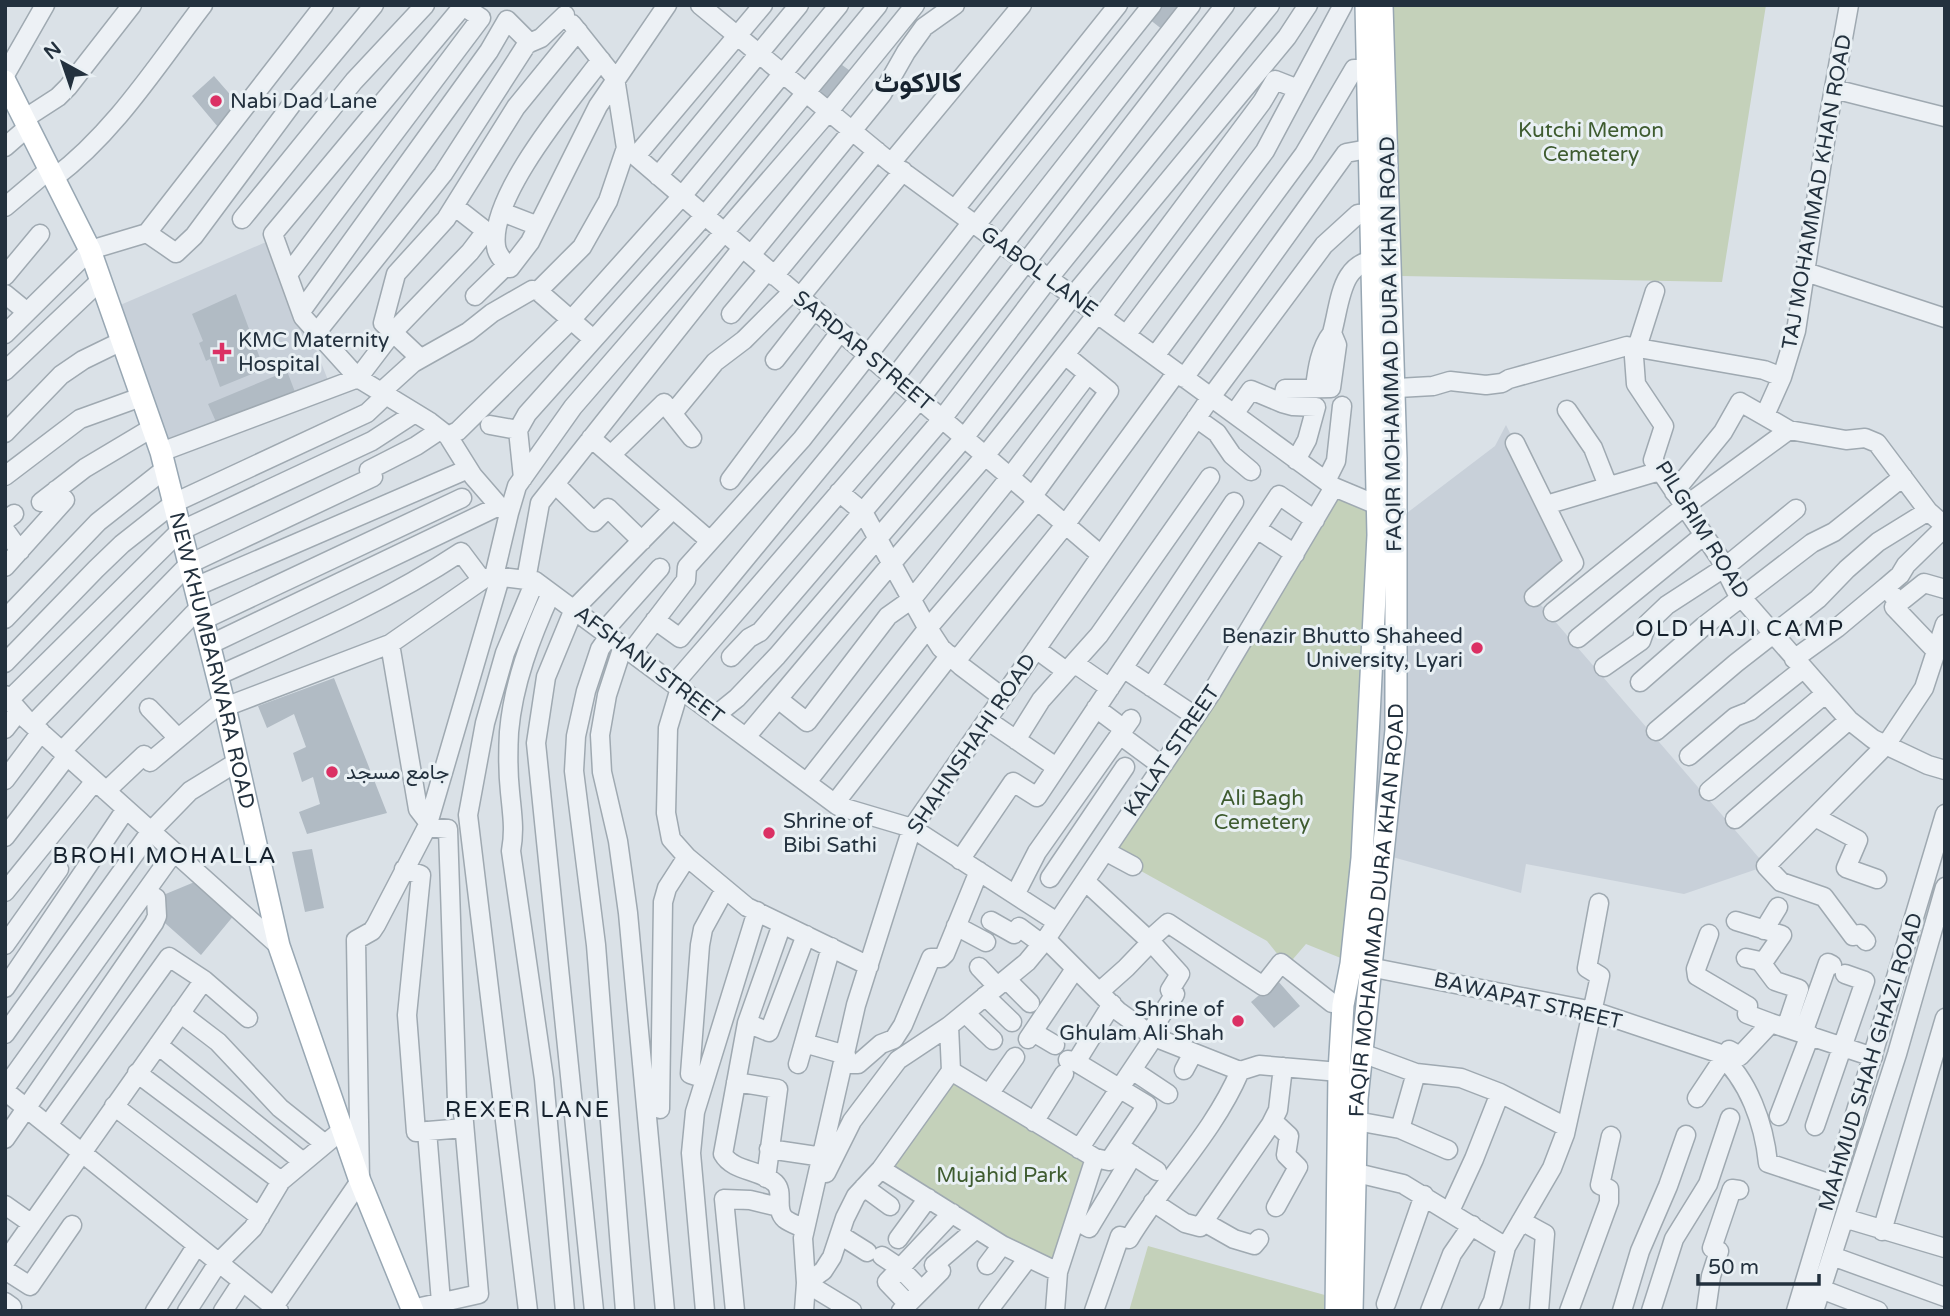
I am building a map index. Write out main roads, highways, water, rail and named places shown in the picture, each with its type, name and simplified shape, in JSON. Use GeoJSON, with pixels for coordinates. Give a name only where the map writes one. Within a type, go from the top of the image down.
{"type":"FeatureCollection","features":[{"type":"Feature","properties":{"kind":"main road","name":"FAQIR MOHAMMAD DURA KHAN ROAD"},"geometry":{"type":"LineString","coordinates":[[1366,5],[1371,213],[1381,259]]}},
{"type":"Feature","properties":{"kind":"main road","name":"FAQIR MOHAMMAD DURA KHAN ROAD"},"geometry":{"type":"LineString","coordinates":[[1352,1311],[1339,1072],[1343,1005],[1362,966],[1396,730],[1381,259],[1382,5]]}},
{"type":"Feature","properties":{"kind":"main road","name":"NEW KHUMBARWARA ROAD"},"geometry":{"type":"LineString","coordinates":[[5,81],[90,250],[163,461],[224,704],[278,946],[360,1181],[412,1310]]}},
{"type":"Feature","properties":{"kind":"main road","name":"FAQIR MOHAMMAD DURA KHAN ROAD"},"geometry":{"type":"LineString","coordinates":[[1336,1311],[1346,1170],[1356,1121],[1362,1054],[1363,858],[1378,535],[1387,508]]}},
{"type":"Feature","properties":{"kind":"main road"},"geometry":{"type":"LineString","coordinates":[[1371,692],[1396,692]]}},
{"type":"Feature","properties":{"kind":"place","name":"Nabi Dad Lane"},"geometry":{"type":"Point","coordinates":[216,101]}},
{"type":"Feature","properties":{"kind":"place","name":"KMC Maternity Hospital"},"geometry":{"type":"Point","coordinates":[222,352]}},
{"type":"Feature","properties":{"kind":"place","name":"Benazir Bhutto Shaheed University, Lyari"},"geometry":{"type":"Point","coordinates":[1477,648]}},
{"type":"Feature","properties":{"kind":"place","name":"جامع مسجد"},"geometry":{"type":"Point","coordinates":[332,772]}},
{"type":"Feature","properties":{"kind":"place","name":"Shrine of Bibi Sathi"},"geometry":{"type":"Point","coordinates":[769,833]}},
{"type":"Feature","properties":{"kind":"place","name":"Shrine of Ghulam Ali Shah"},"geometry":{"type":"Point","coordinates":[1238,1021]}},
{"type":"Feature","properties":{"kind":"district","name":"کالاکوٹ"},"geometry":{"type":"Point","coordinates":[918,83]}},
{"type":"Feature","properties":{"kind":"district","name":"OLD HAJI CAMP"},"geometry":{"type":"Point","coordinates":[1740,629]}},
{"type":"Feature","properties":{"kind":"district","name":"BROHI MOHALLA"},"geometry":{"type":"Point","coordinates":[165,856]}},
{"type":"Feature","properties":{"kind":"district","name":"REXER LANE"},"geometry":{"type":"Point","coordinates":[528,1110]}},
{"type":"Feature","properties":{"kind":"park label","name":"Kutchi Memon Cemetery"},"geometry":{"type":"Point","coordinates":[1591,142]}},
{"type":"Feature","properties":{"kind":"park label","name":"Ali Bagh Cemetery"},"geometry":{"type":"Point","coordinates":[1262,810]}},
{"type":"Feature","properties":{"kind":"park label","name":"Mujahid Park"},"geometry":{"type":"Point","coordinates":[1002,1175]}}]}
